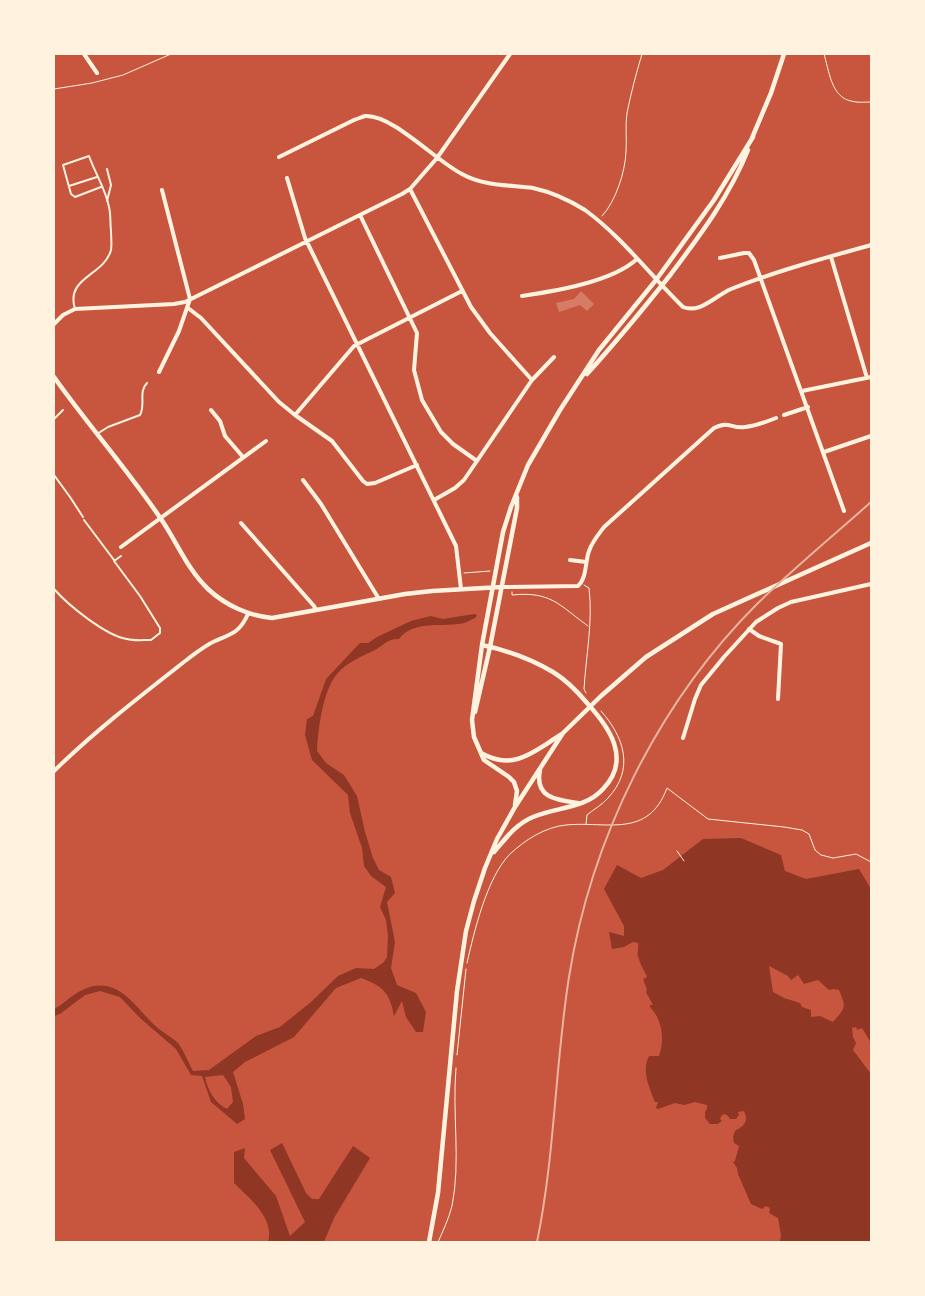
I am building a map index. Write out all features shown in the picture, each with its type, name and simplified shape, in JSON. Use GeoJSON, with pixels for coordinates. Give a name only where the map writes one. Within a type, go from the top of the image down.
{"type":"FeatureCollection","features":[{"type":"Feature","properties":{"kind":"street"},"geometry":{"type":"LineString","coordinates":[[84,54],[96,73]]}},
{"type":"Feature","properties":{"kind":"street"},"geometry":{"type":"LineString","coordinates":[[54,324],[63,314],[75,309],[174,304],[190,299],[410,189],[437,158],[510,54]]}},
{"type":"Feature","properties":{"kind":"street"},"geometry":{"type":"LineString","coordinates":[[578,385],[661,286],[718,210],[753,137],[784,54]]}},
{"type":"Feature","properties":{"kind":"street"},"geometry":{"type":"LineString","coordinates":[[279,157],[335,128],[366,116],[387,121],[437,158],[469,178],[534,189],[559,196],[583,209],[597,219],[661,286],[683,306],[696,309],[727,291],[762,278],[871,245]]}},
{"type":"Feature","properties":{"kind":"street"},"geometry":{"type":"LineString","coordinates":[[515,806],[517,791],[514,782],[510,777],[484,760],[474,737],[472,720],[482,645],[503,532],[511,507],[528,465],[560,410],[600,350],[656,280],[714,200],[753,137]]}},
{"type":"Feature","properties":{"kind":"street"},"geometry":{"type":"LineString","coordinates":[[287,178],[305,238],[456,546],[461,589]]}},
{"type":"Feature","properties":{"kind":"street"},"geometry":{"type":"LineString","coordinates":[[410,189],[462,291],[490,333],[532,380]]}},
{"type":"Feature","properties":{"kind":"street"},"geometry":{"type":"LineString","coordinates":[[159,372],[180,332],[190,299],[162,190]]}},
{"type":"Feature","properties":{"kind":"street"},"geometry":{"type":"LineString","coordinates":[[360,215],[417,333],[414,370],[422,400],[441,432],[453,444],[477,461]]}},
{"type":"Feature","properties":{"kind":"street"},"geometry":{"type":"LineString","coordinates":[[720,258],[749,253],[754,260],[770,299],[844,512]]}},
{"type":"Feature","properties":{"kind":"street"},"geometry":{"type":"LineString","coordinates":[[802,391],[869,377],[831,257]]}},
{"type":"Feature","properties":{"kind":"street"},"geometry":{"type":"LineString","coordinates":[[522,296],[547,292],[608,276],[622,270],[637,259]]}},
{"type":"Feature","properties":{"kind":"street"},"geometry":{"type":"LineString","coordinates":[[295,416],[356,344],[462,291]]}},
{"type":"Feature","properties":{"kind":"street"},"geometry":{"type":"LineString","coordinates":[[188,308],[201,318],[279,402],[295,416],[332,441],[367,484],[375,484],[417,465]]}},
{"type":"Feature","properties":{"kind":"street"},"geometry":{"type":"LineString","coordinates":[[434,500],[459,484],[477,461],[532,380],[554,357]]}},
{"type":"Feature","properties":{"kind":"street"},"geometry":{"type":"LineString","coordinates":[[54,377],[161,519],[189,566],[204,585],[220,598],[248,614],[272,618],[404,594],[501,587],[572,588],[578,586],[581,583],[594,539],[604,527],[714,428],[722,424],[741,428],[776,418]]}},
{"type":"Feature","properties":{"kind":"street"},"geometry":{"type":"LineString","coordinates":[[784,416],[808,407]]}},
{"type":"Feature","properties":{"kind":"street"},"geometry":{"type":"LineString","coordinates":[[211,410],[220,421],[224,436],[243,457]]}},
{"type":"Feature","properties":{"kind":"street"},"geometry":{"type":"LineString","coordinates":[[824,452],[871,436]]}},
{"type":"Feature","properties":{"kind":"street"},"geometry":{"type":"LineString","coordinates":[[121,547],[266,440]]}},
{"type":"Feature","properties":{"kind":"street"},"geometry":{"type":"LineString","coordinates":[[303,480],[321,504],[379,599]]}},
{"type":"Feature","properties":{"kind":"street"},"geometry":{"type":"LineString","coordinates":[[472,720],[490,647],[517,508],[517,495]]}},
{"type":"Feature","properties":{"kind":"street"},"geometry":{"type":"LineString","coordinates":[[241,523],[316,610]]}},
{"type":"Feature","properties":{"kind":"street"},"geometry":{"type":"LineString","coordinates":[[429,1242],[438,1193],[460,967],[468,921],[497,839],[515,806],[563,733],[601,696],[646,657],[713,614],[871,544]]}},
{"type":"Feature","properties":{"kind":"street"},"geometry":{"type":"LineString","coordinates":[[570,560],[586,562]]}},
{"type":"Feature","properties":{"kind":"street"},"geometry":{"type":"LineString","coordinates":[[683,738],[694,698],[701,685],[756,622],[766,614],[791,602],[871,584]]}},
{"type":"Feature","properties":{"kind":"street"},"geometry":{"type":"LineString","coordinates":[[54,771],[95,733],[188,659],[239,629],[248,614]]}},
{"type":"Feature","properties":{"kind":"street"},"geometry":{"type":"LineString","coordinates":[[749,629],[759,636],[781,644],[778,697]]}},
{"type":"Feature","properties":{"kind":"street"},"geometry":{"type":"LineString","coordinates":[[482,645],[530,660],[555,673],[571,686],[596,714],[609,731],[616,747],[613,774],[610,781],[598,794],[571,807],[541,814],[527,820],[513,830],[491,854]]}},
{"type":"Feature","properties":{"kind":"street"},"geometry":{"type":"LineString","coordinates":[[480,752],[498,761],[510,761],[522,758],[563,733]]}},
{"type":"Feature","properties":{"kind":"street"},"geometry":{"type":"LineString","coordinates":[[541,767],[539,781],[543,791],[554,799],[579,803]]}},
{"type":"Feature","properties":{"kind":"lane"},"geometry":{"type":"LineString","coordinates":[[75,309],[73,297],[78,284],[107,261],[109,255],[111,232],[109,207],[90,156],[63,165],[71,194],[75,196],[101,187]]}},
{"type":"Feature","properties":{"kind":"lane"},"geometry":{"type":"LineString","coordinates":[[106,169],[111,185],[107,201]]}},
{"type":"Feature","properties":{"kind":"lane"},"geometry":{"type":"LineString","coordinates":[[69,186],[97,177]]}},
{"type":"Feature","properties":{"kind":"lane"},"geometry":{"type":"LineString","coordinates":[[97,434],[108,427],[140,415],[142,410],[142,391],[147,383]]}},
{"type":"Feature","properties":{"kind":"lane"},"geometry":{"type":"LineString","coordinates":[[54,419],[63,410]]}},
{"type":"Feature","properties":{"kind":"lane"},"geometry":{"type":"LineString","coordinates":[[54,475],[140,596],[160,628],[160,633],[153,638],[128,640],[115,636],[78,611],[54,589]]}},
{"type":"Feature","properties":{"kind":"lane"},"geometry":{"type":"LineString","coordinates":[[114,561],[121,556]]}},
{"type":"Feature","properties":{"kind":"path"},"geometry":{"type":"LineString","coordinates":[[54,89],[92,83],[123,75],[171,54]]}},
{"type":"Feature","properties":{"kind":"path"},"geometry":{"type":"LineString","coordinates":[[597,219],[604,214],[623,168],[626,153],[627,115],[642,54]]}},
{"type":"Feature","properties":{"kind":"path"},"geometry":{"type":"LineString","coordinates":[[824,54],[838,94],[851,102],[871,102]]}},
{"type":"Feature","properties":{"kind":"path"},"geometry":{"type":"LineString","coordinates":[[581,583],[587,586],[589,591],[589,626],[584,688],[588,696]]}},
{"type":"Feature","properties":{"kind":"path"},"geometry":{"type":"LineString","coordinates":[[512,595],[531,594],[550,598],[589,626]]}},
{"type":"Feature","properties":{"kind":"path"},"geometry":{"type":"LineString","coordinates":[[438,1242],[452,1206],[457,1142],[454,1097],[467,965],[476,927],[493,880],[510,854],[538,834],[550,828],[566,825],[616,826],[644,818],[655,810],[667,788],[708,819],[802,830],[809,834],[815,850],[821,855],[833,858],[856,854],[871,862]]}},
{"type":"Feature","properties":{"kind":"path"},"geometry":{"type":"LineString","coordinates":[[678,851],[684,861]]}},
{"type":"Feature","properties":{"kind":"shaded area"},"geometry":{"type":"Polygon","coordinates":[[[477,615],[475,618],[464,623],[421,626],[413,629],[399,639],[389,641],[354,661],[337,674],[332,681],[325,700],[320,721],[317,751],[326,763],[344,775],[357,796],[373,858],[379,870],[391,877],[395,893],[387,902],[395,942],[391,968],[397,985],[416,993],[426,1012],[423,1032],[416,1032],[406,1017],[402,1001],[394,1016],[388,996],[375,984],[361,978],[336,988],[294,1037],[245,1062],[233,1072],[243,1104],[245,1119],[237,1124],[211,1102],[202,1076],[191,1075],[176,1049],[140,1018],[120,997],[100,991],[85,995],[60,1014],[54,1016],[54,1009],[82,990],[94,986],[114,988],[130,1000],[159,1029],[178,1043],[193,1071],[209,1070],[256,1036],[280,1027],[311,1002],[338,976],[356,968],[374,969],[384,962],[387,957],[388,936],[386,920],[380,907],[386,887],[371,876],[364,866],[362,848],[350,813],[348,795],[312,760],[305,735],[307,719],[313,716],[326,679],[360,643],[368,643],[411,621],[431,616],[443,619],[477,615]],[[223,1075],[205,1077],[213,1096],[227,1109],[233,1102],[231,1087],[223,1075]]]}},
{"type":"Feature","properties":{"kind":"shaded area"},"geometry":{"type":"Polygon","coordinates":[[[741,838],[781,855],[785,871],[806,879],[859,869],[871,889],[871,1043],[862,1028],[857,1030],[856,1027],[852,1028],[856,1043],[853,1050],[871,1074],[871,1242],[780,1242],[781,1235],[778,1218],[769,1213],[770,1208],[766,1206],[762,1209],[751,1204],[733,1162],[735,1161],[739,1146],[734,1143],[733,1137],[735,1131],[746,1121],[744,1111],[738,1112],[739,1115],[736,1119],[730,1119],[725,1114],[722,1115],[720,1119],[722,1121],[718,1124],[710,1124],[705,1118],[707,1105],[695,1102],[684,1105],[675,1103],[656,1108],[658,1102],[655,1102],[647,1080],[646,1068],[649,1056],[659,1056],[661,1050],[662,1036],[660,1023],[650,1007],[650,1005],[653,1005],[646,992],[643,979],[647,976],[638,956],[638,943],[633,942],[624,947],[612,949],[609,932],[624,936],[624,926],[604,889],[617,865],[641,878],[663,870],[703,839],[741,838]],[[769,966],[773,992],[800,1003],[802,1007],[811,1010],[811,1017],[820,1016],[833,1022],[844,1008],[839,990],[829,990],[818,980],[804,984],[798,975],[791,980],[788,976],[769,966]]]}},
{"type":"Feature","properties":{"kind":"shaded area"},"geometry":{"type":"Polygon","coordinates":[[[282,1143],[306,1193],[312,1199],[319,1199],[353,1146],[370,1158],[334,1218],[324,1242],[268,1242],[268,1225],[264,1217],[253,1202],[234,1183],[234,1152],[245,1148],[244,1158],[276,1196],[290,1236],[305,1222],[270,1150],[282,1143]]]}},
{"type":"Feature","properties":{"kind":"building"},"geometry":{"type":"Polygon","coordinates":[[[581,291],[594,304],[587,311],[580,305],[559,312],[556,303],[574,299],[581,291]]]}},
{"type":"Feature","properties":{"kind":"railway"},"geometry":{"type":"LineString","coordinates":[[537,1242],[548,1176],[564,1010],[569,977],[579,925],[594,874],[612,824],[634,776],[660,729],[689,685],[721,643],[757,604],[871,502]]}}]}
